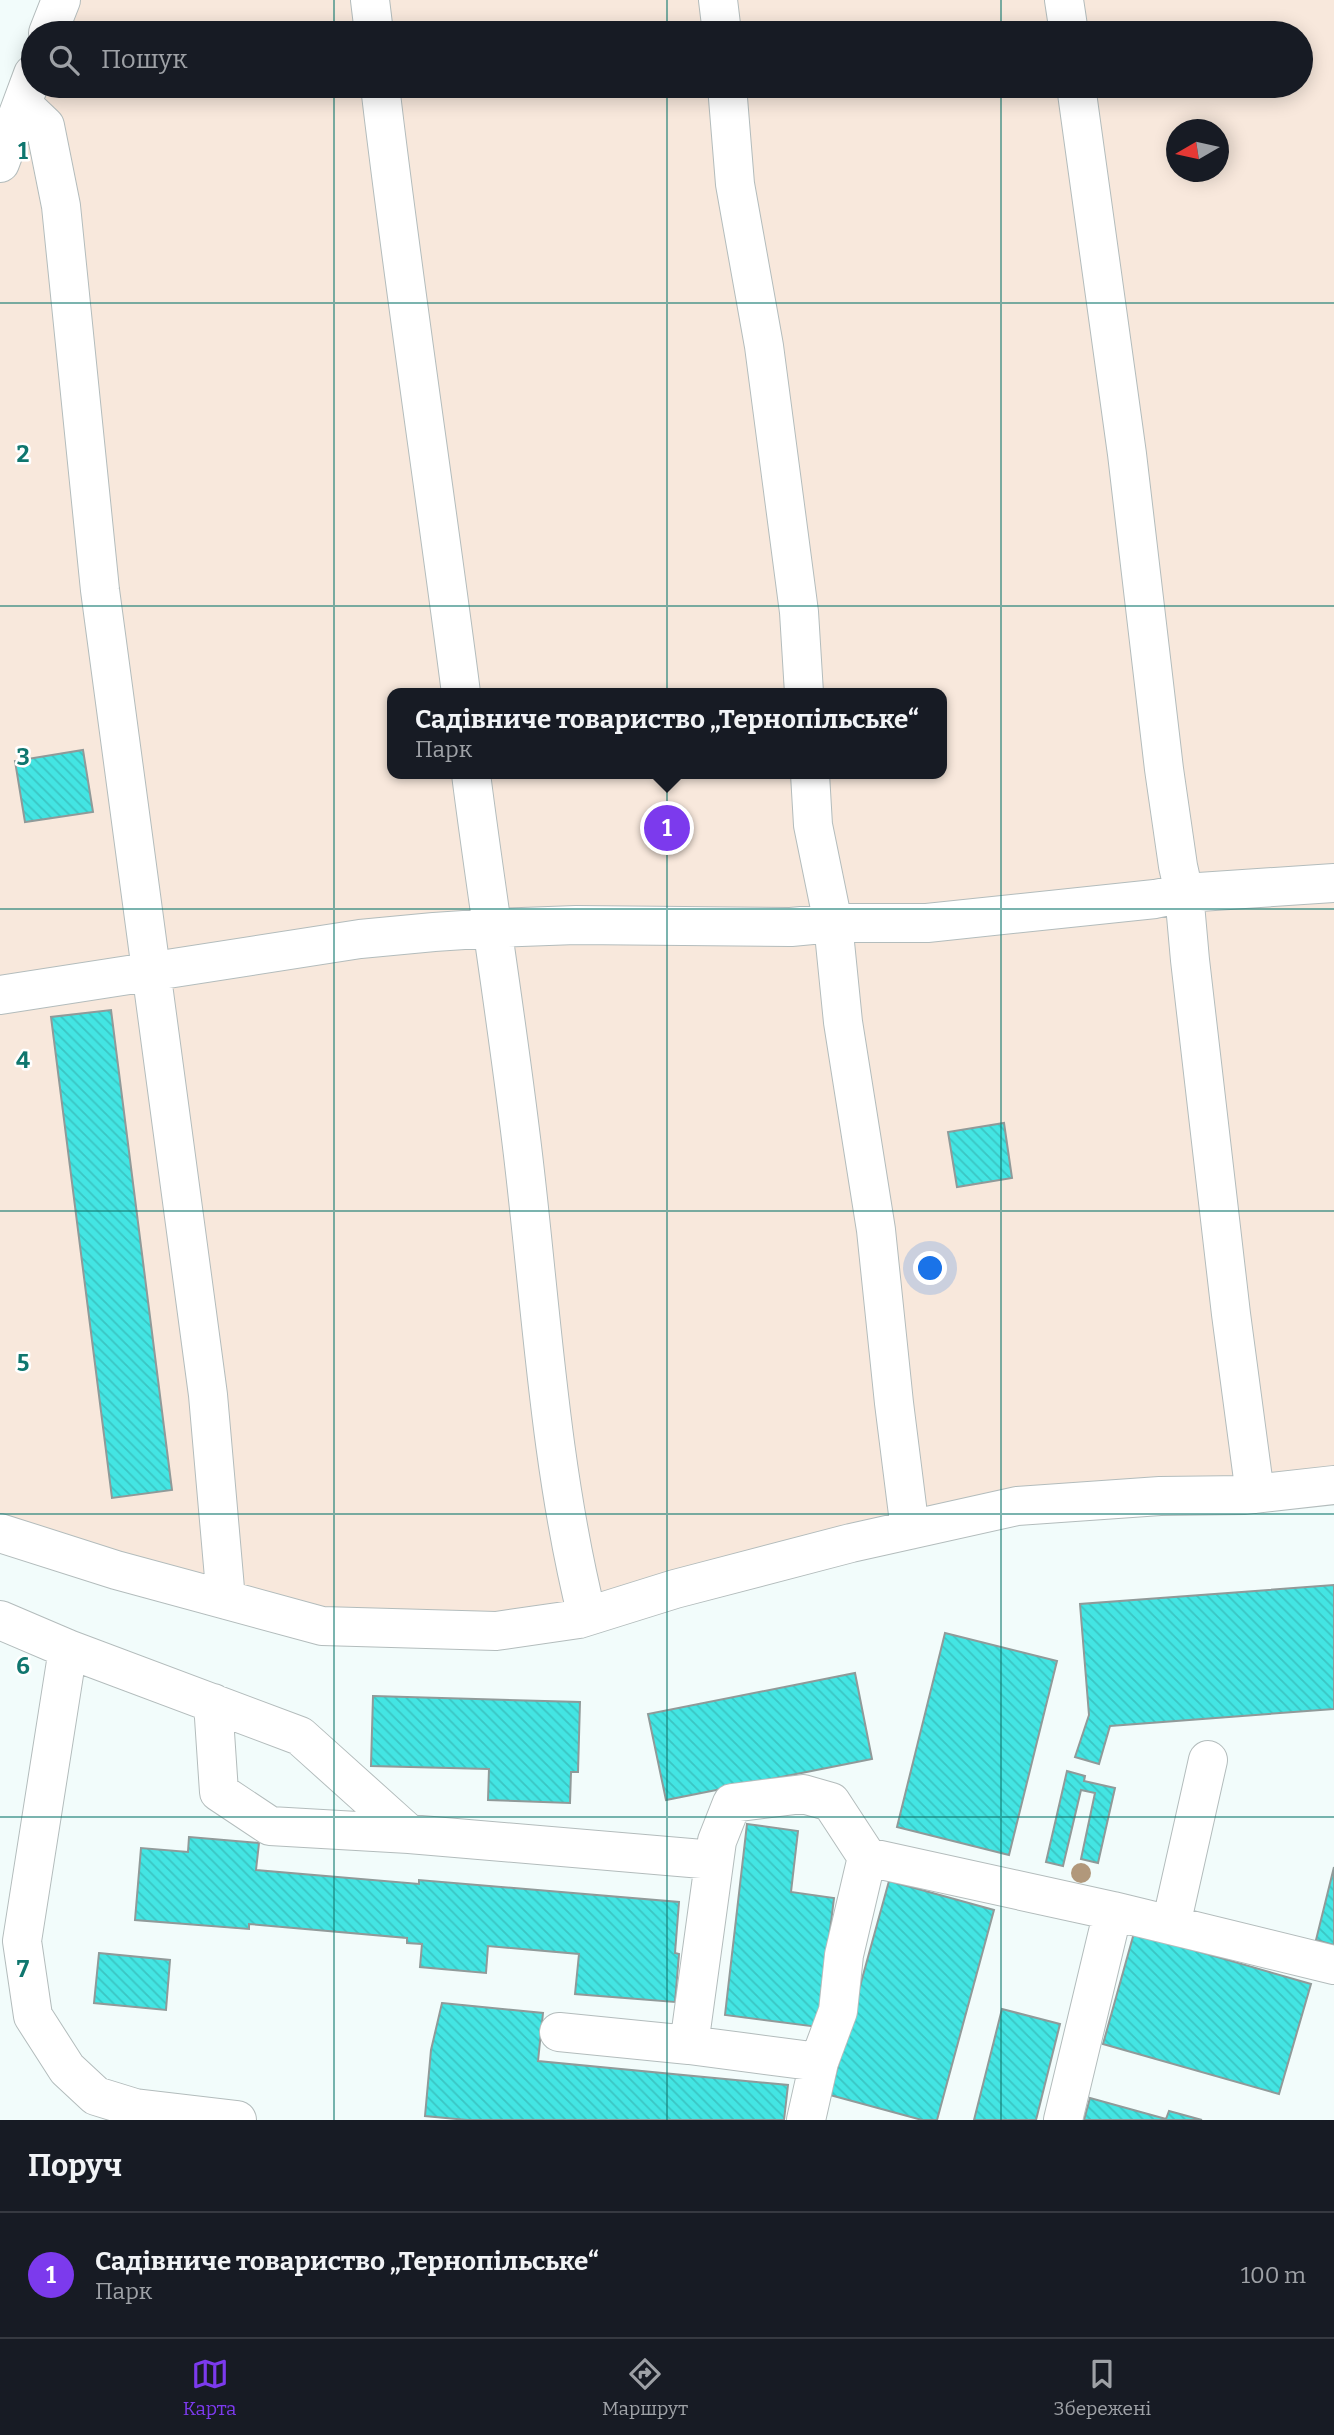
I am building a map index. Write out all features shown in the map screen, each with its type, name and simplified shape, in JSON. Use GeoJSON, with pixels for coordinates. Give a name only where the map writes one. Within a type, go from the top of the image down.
{"type":"FeatureCollection","features":[{"type":"Feature","properties":{"kind":"street"},"geometry":{"type":"LineString","coordinates":[[53,21],[61,0]]}},
{"type":"Feature","properties":{"kind":"street"},"geometry":{"type":"LineString","coordinates":[[370,0],[373,21]]}},
{"type":"Feature","properties":{"kind":"street"},"geometry":{"type":"LineString","coordinates":[[718,0],[721,21]]}},
{"type":"Feature","properties":{"kind":"street"},"geometry":{"type":"LineString","coordinates":[[1064,0],[1067,21]]}},
{"type":"Feature","properties":{"kind":"street"},"geometry":{"type":"LineString","coordinates":[[0,163],[25,98]]}},
{"type":"Feature","properties":{"kind":"street"},"geometry":{"type":"LineString","coordinates":[[32,98],[45,126],[61,206],[100,590],[208,1395],[226,1600]]}},
{"type":"Feature","properties":{"kind":"street"},"geometry":{"type":"LineString","coordinates":[[381,98],[460,688]]}},
{"type":"Feature","properties":{"kind":"street"},"geometry":{"type":"LineString","coordinates":[[728,98],[735,184],[764,346],[799,611],[804,688]]}},
{"type":"Feature","properties":{"kind":"street"},"geometry":{"type":"LineString","coordinates":[[1078,98],[1127,454],[1164,769],[1184,893],[1231,1314],[1255,1494]]}},
{"type":"Feature","properties":{"kind":"street"},"geometry":{"type":"LineString","coordinates":[[472,779],[525,1171],[549,1397],[577,1576],[587,1616]]}},
{"type":"Feature","properties":{"kind":"street"},"geometry":{"type":"LineString","coordinates":[[810,779],[813,825],[833,923],[843,1022],[876,1230],[910,1530]]}},
{"type":"Feature","properties":{"kind":"street"},"geometry":{"type":"LineString","coordinates":[[0,995],[360,939],[494,928],[576,925],[791,927],[833,923],[926,923],[1155,899],[1184,893],[1334,883]]}},
{"type":"Feature","properties":{"kind":"street"},"geometry":{"type":"LineString","coordinates":[[0,1533],[116,1570],[322,1626],[496,1631],[587,1616],[675,1589],[1017,1506],[1160,1496],[1255,1494],[1334,1485]]}},
{"type":"Feature","properties":{"kind":"street"},"geometry":{"type":"LineString","coordinates":[[0,1620],[68,1649],[300,1736],[409,1834]]}},
{"type":"Feature","properties":{"kind":"street"},"geometry":{"type":"LineString","coordinates":[[68,1649],[22,1941],[33,2016],[67,2069],[96,2095],[135,2108],[237,2120]]}},
{"type":"Feature","properties":{"kind":"street"},"geometry":{"type":"LineString","coordinates":[[213,1703],[219,1792],[270,1826],[409,1834],[714,1860]]}},
{"type":"Feature","properties":{"kind":"street"},"geometry":{"type":"LineString","coordinates":[[1171,1925],[1208,1760]]}},
{"type":"Feature","properties":{"kind":"street"},"geometry":{"type":"LineString","coordinates":[[689,2045],[717,1841],[732,1803],[803,1794],[831,1802],[867,1857],[1113,1911],[1334,1965]]}},
{"type":"Feature","properties":{"kind":"street"},"geometry":{"type":"LineString","coordinates":[[806,2120],[819,2062],[838,2011],[844,1955],[867,1857]]}},
{"type":"Feature","properties":{"kind":"street"},"geometry":{"type":"LineString","coordinates":[[1063,2120],[1113,1911]]}},
{"type":"Feature","properties":{"kind":"street"},"geometry":{"type":"LineString","coordinates":[[559,2032],[819,2062]]}},
{"type":"Feature","properties":{"kind":"shaded area"},"geometry":{"type":"Polygon","coordinates":[[[61,0],[1334,0],[1334,1485],[1017,1506],[579,1619],[322,1626],[0,1533],[0,163],[28,98],[1313,98],[1313,21],[53,21],[61,0]]]}},
{"type":"Feature","properties":{"kind":"building"},"geometry":{"type":"Polygon","coordinates":[[[83,750],[93,812],[25,822],[15,761],[83,750]]]}},
{"type":"Feature","properties":{"kind":"building"},"geometry":{"type":"Polygon","coordinates":[[[111,1010],[172,1490],[112,1498],[51,1017],[111,1010]]]}},
{"type":"Feature","properties":{"kind":"building"},"geometry":{"type":"Polygon","coordinates":[[[1004,1123],[1012,1178],[957,1187],[948,1132],[1004,1123]]]}},
{"type":"Feature","properties":{"kind":"building"},"geometry":{"type":"Polygon","coordinates":[[[1334,1585],[1334,1709],[1110,1726],[1099,1764],[1075,1757],[1089,1715],[1080,1604],[1334,1585]]]}},
{"type":"Feature","properties":{"kind":"building"},"geometry":{"type":"Polygon","coordinates":[[[945,1633],[1057,1661],[1009,1855],[897,1827],[945,1633]]]}},
{"type":"Feature","properties":{"kind":"building"},"geometry":{"type":"Polygon","coordinates":[[[855,1673],[872,1759],[666,1800],[648,1714],[855,1673]]]}},
{"type":"Feature","properties":{"kind":"building"},"geometry":{"type":"Polygon","coordinates":[[[373,1696],[580,1702],[578,1772],[571,1772],[570,1803],[488,1800],[489,1769],[371,1766],[373,1696]]]}},
{"type":"Feature","properties":{"kind":"building"},"geometry":{"type":"Polygon","coordinates":[[[1067,1771],[1085,1776],[1084,1781],[1115,1788],[1098,1863],[1081,1859],[1095,1793],[1081,1790],[1063,1866],[1046,1862],[1067,1771]]]}},
{"type":"Feature","properties":{"kind":"building"},"geometry":{"type":"Polygon","coordinates":[[[747,1824],[798,1831],[791,1892],[834,1898],[818,2027],[725,2015],[747,1824]]]}},
{"type":"Feature","properties":{"kind":"building"},"geometry":{"type":"Polygon","coordinates":[[[189,1837],[259,1843],[256,1870],[419,1884],[419,1880],[679,1902],[675,2002],[575,1994],[579,1954],[488,1946],[486,1973],[420,1967],[422,1944],[407,1943],[407,1938],[249,1924],[249,1929],[135,1920],[141,1848],[188,1852],[189,1837]]]}},
{"type":"Feature","properties":{"kind":"building"},"geometry":{"type":"Polygon","coordinates":[[[1334,1867],[1334,1945],[1316,1940],[1334,1867]]]}},
{"type":"Feature","properties":{"kind":"building"},"geometry":{"type":"Polygon","coordinates":[[[889,1881],[994,1910],[937,2120],[922,2120],[830,2095],[889,1881]]]}},
{"type":"Feature","properties":{"kind":"building"},"geometry":{"type":"Polygon","coordinates":[[[1134,1933],[1311,1984],[1279,2094],[1103,2044],[1134,1933]]]}},
{"type":"Feature","properties":{"kind":"building"},"geometry":{"type":"Polygon","coordinates":[[[99,1953],[170,1960],[166,2010],[94,2003],[99,1953]]]}},
{"type":"Feature","properties":{"kind":"building"},"geometry":{"type":"Polygon","coordinates":[[[442,2003],[543,2013],[538,2061],[788,2085],[784,2120],[467,2120],[425,2116],[431,2050],[442,2003]]]}},
{"type":"Feature","properties":{"kind":"building"},"geometry":{"type":"Polygon","coordinates":[[[1002,2009],[1060,2024],[1036,2120],[974,2120],[1002,2009]]]}},
{"type":"Feature","properties":{"kind":"building"},"geometry":{"type":"Polygon","coordinates":[[[1090,2098],[1166,2119],[1169,2111],[1202,2120],[1084,2120],[1090,2098]]]}},
{"type":"Feature","properties":{"kind":"place","name":"Садівниче товариство „Тернопільське“"},"geometry":{"type":"Point","coordinates":[667,828]}}]}
